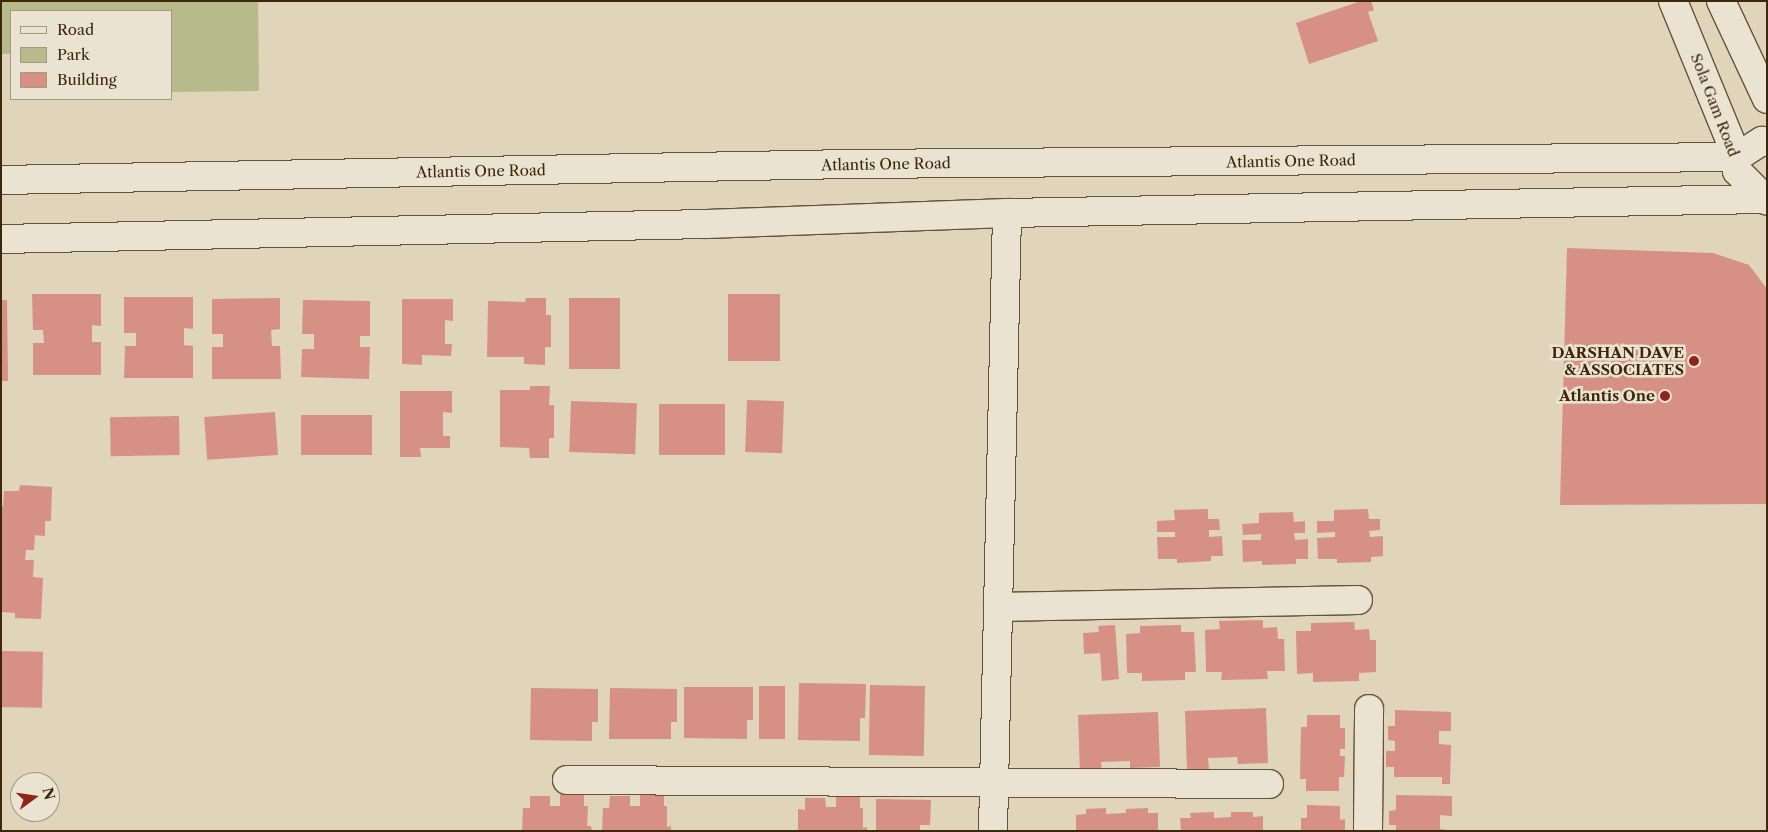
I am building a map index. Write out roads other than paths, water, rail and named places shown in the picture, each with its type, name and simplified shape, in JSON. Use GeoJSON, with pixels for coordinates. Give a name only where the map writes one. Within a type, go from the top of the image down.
{"type":"FeatureCollection","features":[{"type":"Feature","properties":{"kind":"street","name":"Sola Gam Road"},"geometry":{"type":"LineString","coordinates":[[1673,1],[1737,157],[1737,171],[1766,200]]}},
{"type":"Feature","properties":{"kind":"street"},"geometry":{"type":"LineString","coordinates":[[1721,1],[1767,100]]}},
{"type":"Feature","properties":{"kind":"street"},"geometry":{"type":"LineString","coordinates":[[1737,157],[1762,141],[1767,142]]}},
{"type":"Feature","properties":{"kind":"street","name":"Atlantis One Road"},"geometry":{"type":"LineString","coordinates":[[1,180],[843,165],[1737,157]]}},
{"type":"Feature","properties":{"kind":"street"},"geometry":{"type":"LineString","coordinates":[[1,239],[707,224],[1007,213],[1766,200]]}},
{"type":"Feature","properties":{"kind":"street"},"geometry":{"type":"LineString","coordinates":[[993,831],[1007,213]]}},
{"type":"Feature","properties":{"kind":"street"},"geometry":{"type":"LineString","coordinates":[[998,607],[1358,600]]}},
{"type":"Feature","properties":{"kind":"street"},"geometry":{"type":"LineString","coordinates":[[1368,831],[1369,709]]}},
{"type":"Feature","properties":{"kind":"street"},"geometry":{"type":"LineString","coordinates":[[568,780],[1269,784]]}},
{"type":"Feature","properties":{"kind":"place","name":"DARSHAN DAVE & ASSOCIATES"},"geometry":{"type":"Point","coordinates":[1694,361]}},
{"type":"Feature","properties":{"kind":"place","name":"Atlantis One"},"geometry":{"type":"Point","coordinates":[1665,396]}}]}
